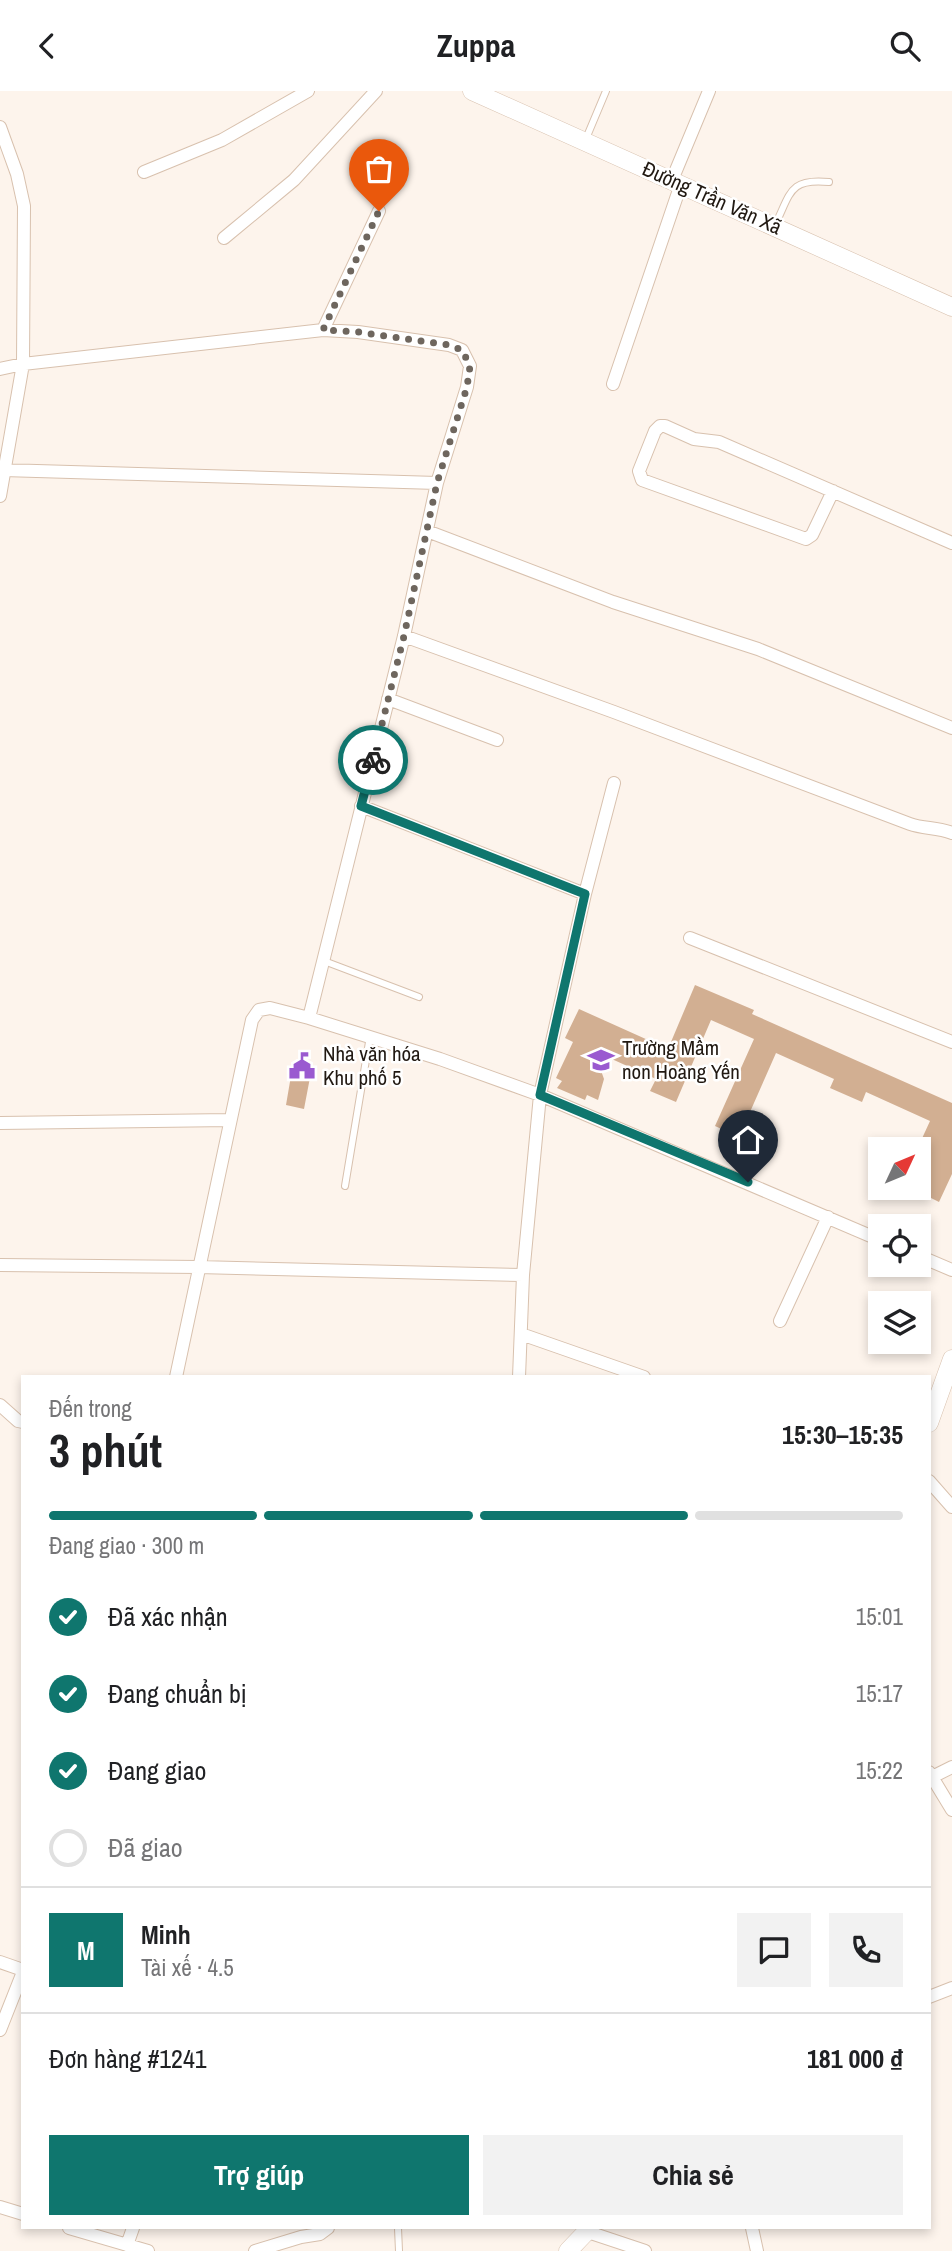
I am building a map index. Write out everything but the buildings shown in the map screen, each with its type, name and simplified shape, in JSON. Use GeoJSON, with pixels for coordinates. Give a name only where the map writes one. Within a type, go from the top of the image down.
{"type":"FeatureCollection","features":[{"type":"Feature","properties":{"kind":"street"},"geometry":{"type":"LineString","coordinates":[[144,172],[222,140],[309,91]]}},
{"type":"Feature","properties":{"kind":"street"},"geometry":{"type":"LineString","coordinates":[[224,238],[294,180],[376,91]]}},
{"type":"Feature","properties":{"kind":"street","name":"Đường Trần Văn Xã"},"geometry":{"type":"LineString","coordinates":[[472,91],[952,307]]}},
{"type":"Feature","properties":{"kind":"street"},"geometry":{"type":"LineString","coordinates":[[613,384],[709,91]]}},
{"type":"Feature","properties":{"kind":"street"},"geometry":{"type":"LineString","coordinates":[[0,127],[17,174],[23,206],[23,364],[0,496]]}},
{"type":"Feature","properties":{"kind":"street"},"geometry":{"type":"LineString","coordinates":[[323,330],[379,211]]}},
{"type":"Feature","properties":{"kind":"street"},"geometry":{"type":"LineString","coordinates":[[0,369],[23,364],[323,330],[358,332],[449,345],[462,350],[470,366],[467,387],[437,483],[404,636],[309,1017]]}},
{"type":"Feature","properties":{"kind":"street"},"geometry":{"type":"LineString","coordinates":[[833,491],[812,535],[806,539],[642,480],[639,471],[655,431],[660,426],[694,439],[719,442],[833,491],[952,543]]}},
{"type":"Feature","properties":{"kind":"street"},"geometry":{"type":"LineString","coordinates":[[3,470],[437,483]]}},
{"type":"Feature","properties":{"kind":"street"},"geometry":{"type":"LineString","coordinates":[[427,531],[613,603],[758,649],[952,728]]}},
{"type":"Feature","properties":{"kind":"street"},"geometry":{"type":"LineString","coordinates":[[404,636],[921,828],[937,828],[952,833]]}},
{"type":"Feature","properties":{"kind":"street"},"geometry":{"type":"LineString","coordinates":[[388,699],[497,740]]}},
{"type":"Feature","properties":{"kind":"street"},"geometry":{"type":"LineString","coordinates":[[519,1375],[523,1275],[540,1095],[585,894],[614,783]]}},
{"type":"Feature","properties":{"kind":"street"},"geometry":{"type":"LineString","coordinates":[[361,806],[585,894]]}},
{"type":"Feature","properties":{"kind":"street"},"geometry":{"type":"LineString","coordinates":[[690,938],[952,1042]]}},
{"type":"Feature","properties":{"kind":"street"},"geometry":{"type":"LineString","coordinates":[[176,1375],[252,1020],[259,1010],[270,1008],[309,1017],[440,1059],[540,1095],[868,1235]]}},
{"type":"Feature","properties":{"kind":"street"},"geometry":{"type":"LineString","coordinates":[[0,1123],[230,1120]]}},
{"type":"Feature","properties":{"kind":"street"},"geometry":{"type":"LineString","coordinates":[[780,1321],[828,1217]]}},
{"type":"Feature","properties":{"kind":"street"},"geometry":{"type":"LineString","coordinates":[[931,1261],[952,1270]]}},
{"type":"Feature","properties":{"kind":"street"},"geometry":{"type":"LineString","coordinates":[[0,1265],[523,1275]]}},
{"type":"Feature","properties":{"kind":"street"},"geometry":{"type":"LineString","coordinates":[[521,1334],[638,1375]]}},
{"type":"Feature","properties":{"kind":"street"},"geometry":{"type":"LineString","coordinates":[[931,1417],[952,1359]]}},
{"type":"Feature","properties":{"kind":"street"},"geometry":{"type":"LineString","coordinates":[[0,1405],[21,1422]]}},
{"type":"Feature","properties":{"kind":"street"},"geometry":{"type":"LineString","coordinates":[[931,1483],[952,1507]]}},
{"type":"Feature","properties":{"kind":"street"},"geometry":{"type":"LineString","coordinates":[[952,1767],[931,1774],[952,1810]]}},
{"type":"Feature","properties":{"kind":"street"},"geometry":{"type":"LineString","coordinates":[[0,1962],[21,1970]]}},
{"type":"Feature","properties":{"kind":"street"},"geometry":{"type":"LineString","coordinates":[[0,2030],[21,1976]]}},
{"type":"Feature","properties":{"kind":"street"},"geometry":{"type":"LineString","coordinates":[[931,1996],[952,1988]]}},
{"type":"Feature","properties":{"kind":"street"},"geometry":{"type":"LineString","coordinates":[[0,2207],[21,2213]]}},
{"type":"Feature","properties":{"kind":"street"},"geometry":{"type":"LineString","coordinates":[[72,2229],[148,2251]]}},
{"type":"Feature","properties":{"kind":"street"},"geometry":{"type":"LineString","coordinates":[[127,2245],[133,2229]]}},
{"type":"Feature","properties":{"kind":"street"},"geometry":{"type":"LineString","coordinates":[[255,2251],[320,2234],[327,2229]]}},
{"type":"Feature","properties":{"kind":"street"},"geometry":{"type":"LineString","coordinates":[[752,2229],[757,2251]]}},
{"type":"Feature","properties":{"kind":"street"},"geometry":{"type":"LineString","coordinates":[[568,2251],[589,2230],[645,2251]]}},
{"type":"Feature","properties":{"kind":"lane"},"geometry":{"type":"LineString","coordinates":[[585,141],[606,91]]}},
{"type":"Feature","properties":{"kind":"lane"},"geometry":{"type":"LineString","coordinates":[[774,226],[793,190],[800,183],[829,182]]}},
{"type":"Feature","properties":{"kind":"lane"},"geometry":{"type":"LineString","coordinates":[[322,961],[419,997]]}},
{"type":"Feature","properties":{"kind":"lane"},"geometry":{"type":"LineString","coordinates":[[345,1186],[370,1036]]}},
{"type":"Feature","properties":{"kind":"lane"},"geometry":{"type":"LineString","coordinates":[[398,2229],[399,2251]]}},
{"type":"Feature","properties":{"kind":"way so far"},"geometry":{"type":"LineString","coordinates":[[373,760],[404,636],[437,483],[467,387],[470,366],[462,350],[449,345],[358,332],[323,330],[379,211]]}},
{"type":"Feature","properties":{"kind":"place","name":"Trường Mầm non Hoàng Yến"},"geometry":{"type":"Point","coordinates":[601,1060]}},
{"type":"Feature","properties":{"kind":"place","name":"Nhà văn hóa Khu phố 5"},"geometry":{"type":"Point","coordinates":[302,1066]}},
{"type":"Feature","properties":{"kind":"route"},"geometry":{"type":"LineString","coordinates":[[373,760],[361,806],[585,894],[540,1095],[748,1182]]}}]}
